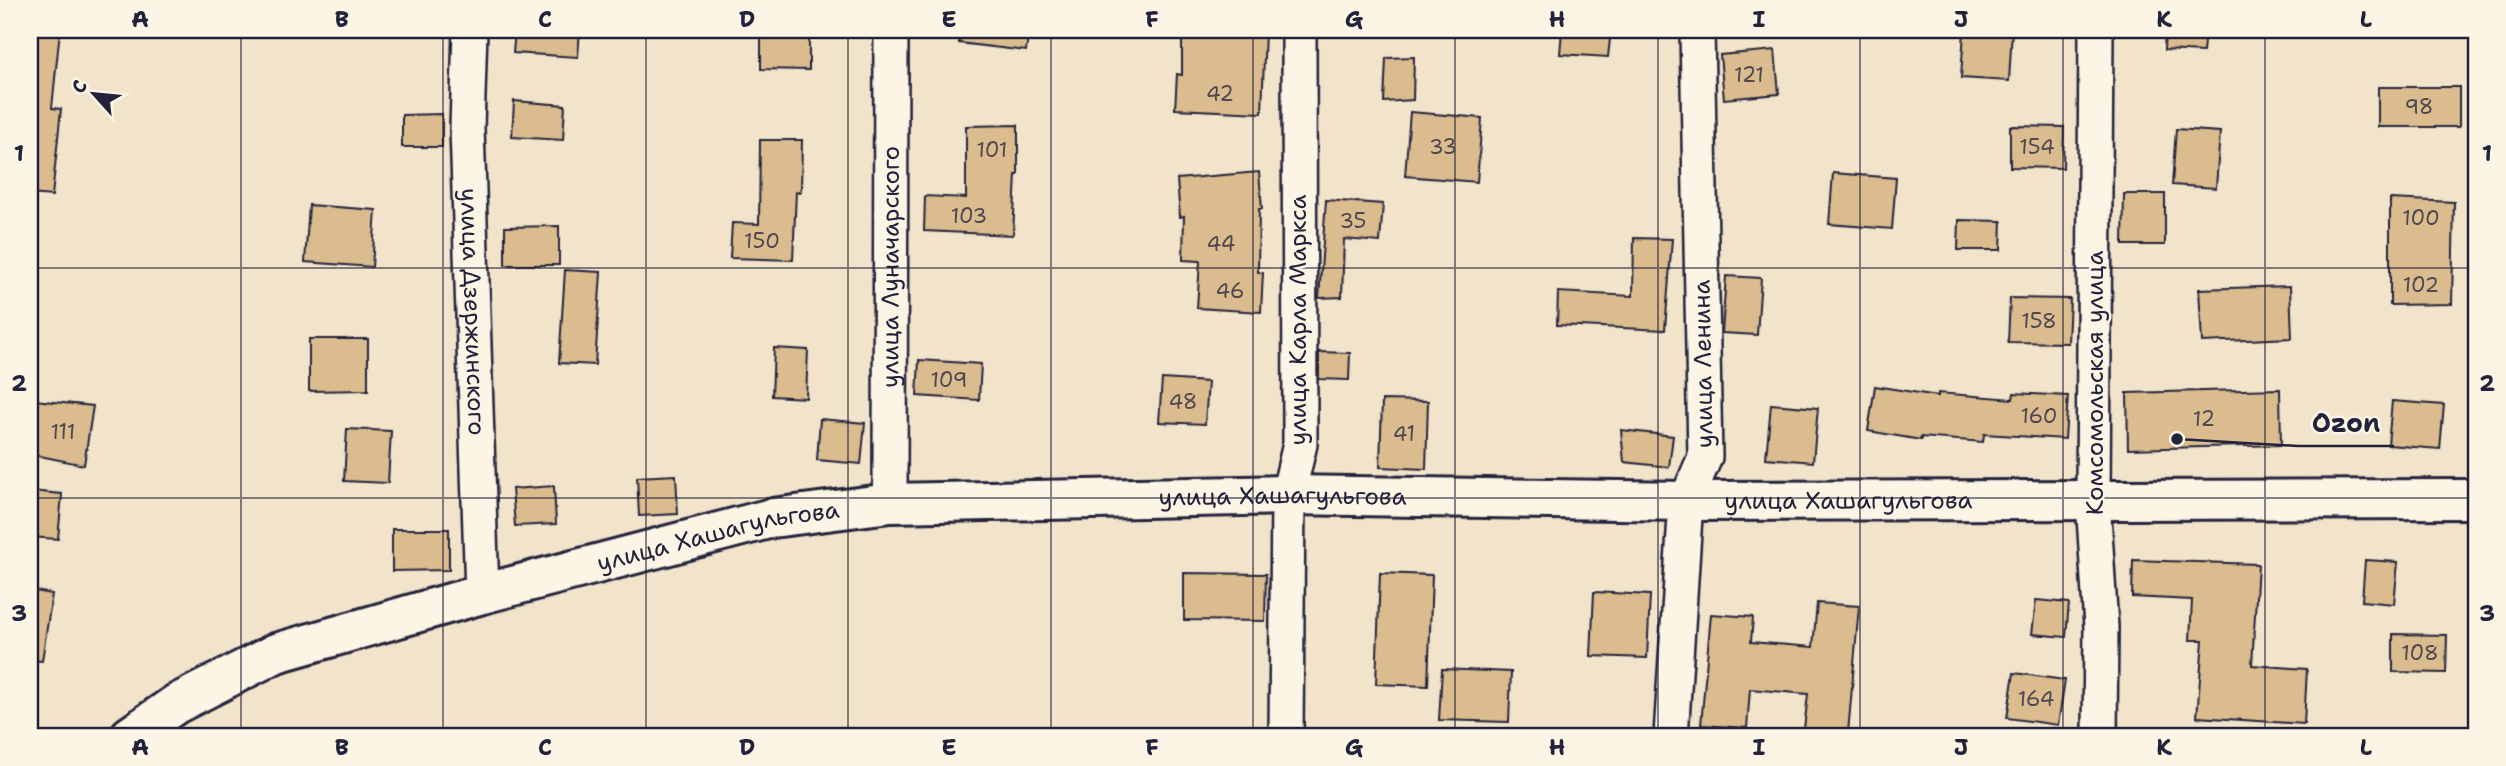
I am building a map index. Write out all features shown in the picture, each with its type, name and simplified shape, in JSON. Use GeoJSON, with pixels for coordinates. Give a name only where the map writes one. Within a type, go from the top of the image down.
{"type":"FeatureCollection","features":[{"type":"Feature","properties":{"kind":"main road","name":"улица Хашагульгова"},"geometry":{"type":"LineString","coordinates":[[130,736],[176,704],[276,653],[482,594],[772,518],[890,503],[1288,495],[1686,501],[2476,499]]}},
{"type":"Feature","properties":{"kind":"street","name":"улица Дзержинского"},"geometry":{"type":"LineString","coordinates":[[470,30],[467,128],[482,594]]}},
{"type":"Feature","properties":{"kind":"street","name":"улица Луначарского"},"geometry":{"type":"LineString","coordinates":[[890,503],[891,30]]}},
{"type":"Feature","properties":{"kind":"street","name":"улица Карла Маркса"},"geometry":{"type":"LineString","coordinates":[[1286,736],[1288,495],[1300,444],[1299,30]]}},
{"type":"Feature","properties":{"kind":"street","name":"улица Ленина"},"geometry":{"type":"LineString","coordinates":[[1671,736],[1686,501],[1705,457],[1697,30]]}},
{"type":"Feature","properties":{"kind":"street","name":"Комсомольская улица"},"geometry":{"type":"LineString","coordinates":[[2096,30],[2093,500],[2101,627],[2100,736]]}},
{"type":"Feature","properties":{"kind":"building"},"geometry":{"type":"Polygon","coordinates":[[[30,30],[60,30],[52,108],[61,109],[52,196],[30,194],[30,30]]]}},
{"type":"Feature","properties":{"kind":"building"},"geometry":{"type":"Polygon","coordinates":[[[515,30],[580,30],[578,57],[513,53],[515,30]]]}},
{"type":"Feature","properties":{"kind":"building"},"geometry":{"type":"Polygon","coordinates":[[[761,30],[809,30],[809,70],[761,69],[761,30]]]}},
{"type":"Feature","properties":{"kind":"building"},"geometry":{"type":"Polygon","coordinates":[[[960,30],[1029,30],[1026,51],[959,43],[960,30]]]}},
{"type":"Feature","properties":{"kind":"building"},"geometry":{"type":"Polygon","coordinates":[[[1182,30],[1265,30],[1262,113],[1175,109],[1177,74],[1182,75],[1182,30]]]}},
{"type":"Feature","properties":{"kind":"building"},"geometry":{"type":"Polygon","coordinates":[[[1562,30],[1611,30],[1608,57],[1560,54],[1562,30]]]}},
{"type":"Feature","properties":{"kind":"building"},"geometry":{"type":"Polygon","coordinates":[[[1964,30],[2012,30],[2009,81],[1961,78],[1964,30]]]}},
{"type":"Feature","properties":{"kind":"building"},"geometry":{"type":"Polygon","coordinates":[[[2165,30],[2205,30],[2203,52],[2164,50],[2165,30]]]}},
{"type":"Feature","properties":{"kind":"building"},"geometry":{"type":"Polygon","coordinates":[[[1775,50],[1779,94],[1724,99],[1720,55],[1775,50]]]}},
{"type":"Feature","properties":{"kind":"building"},"geometry":{"type":"Polygon","coordinates":[[[1414,57],[1413,100],[1384,102],[1386,58],[1414,57]]]}},
{"type":"Feature","properties":{"kind":"building"},"geometry":{"type":"Polygon","coordinates":[[[2378,87],[2459,87],[2459,127],[2378,127],[2378,87]]]}},
{"type":"Feature","properties":{"kind":"building"},"geometry":{"type":"Polygon","coordinates":[[[514,101],[565,105],[563,140],[512,137],[514,101]]]}},
{"type":"Feature","properties":{"kind":"building"},"geometry":{"type":"Polygon","coordinates":[[[1410,112],[1482,118],[1477,182],[1405,176],[1410,112]]]}},
{"type":"Feature","properties":{"kind":"building"},"geometry":{"type":"Polygon","coordinates":[[[442,114],[442,147],[402,147],[402,115],[442,114]]]}},
{"type":"Feature","properties":{"kind":"building"},"geometry":{"type":"Polygon","coordinates":[[[1018,125],[1018,175],[1013,235],[924,231],[925,196],[966,198],[966,126],[1018,125]]]}},
{"type":"Feature","properties":{"kind":"building"},"geometry":{"type":"Polygon","coordinates":[[[2010,126],[2064,127],[2063,168],[2010,167],[2010,126]]]}},
{"type":"Feature","properties":{"kind":"building"},"geometry":{"type":"Polygon","coordinates":[[[2176,129],[2220,132],[2216,188],[2172,185],[2176,129]]]}},
{"type":"Feature","properties":{"kind":"building"},"geometry":{"type":"Polygon","coordinates":[[[760,140],[802,140],[801,192],[796,192],[793,260],[730,258],[732,223],[759,224],[760,140]]]}},
{"type":"Feature","properties":{"kind":"building"},"geometry":{"type":"Polygon","coordinates":[[[1259,172],[1262,209],[1259,209],[1258,272],[1263,273],[1261,312],[1197,308],[1200,261],[1183,260],[1184,216],[1180,217],[1177,179],[1259,172]]]}},
{"type":"Feature","properties":{"kind":"building"},"geometry":{"type":"Polygon","coordinates":[[[1833,173],[1896,178],[1892,229],[1829,224],[1833,173]]]}},
{"type":"Feature","properties":{"kind":"building"},"geometry":{"type":"Polygon","coordinates":[[[2124,194],[2165,194],[2165,245],[2123,245],[2124,194]]]}},
{"type":"Feature","properties":{"kind":"building"},"geometry":{"type":"Polygon","coordinates":[[[2390,199],[2454,202],[2452,304],[2390,305],[2390,199]]]}},
{"type":"Feature","properties":{"kind":"building"},"geometry":{"type":"Polygon","coordinates":[[[1326,200],[1383,204],[1380,242],[1344,239],[1342,297],[1319,298],[1326,200]]]}},
{"type":"Feature","properties":{"kind":"building"},"geometry":{"type":"Polygon","coordinates":[[[309,205],[376,210],[372,267],[305,262],[309,205]]]}},
{"type":"Feature","properties":{"kind":"building"},"geometry":{"type":"Polygon","coordinates":[[[1959,220],[2002,221],[2001,250],[1958,250],[1959,220]]]}},
{"type":"Feature","properties":{"kind":"building"},"geometry":{"type":"Polygon","coordinates":[[[559,226],[559,265],[505,265],[505,227],[559,226]]]}},
{"type":"Feature","properties":{"kind":"building"},"geometry":{"type":"Polygon","coordinates":[[[1634,238],[1672,239],[1665,330],[1557,325],[1558,292],[1633,296],[1634,238]]]}},
{"type":"Feature","properties":{"kind":"building"},"geometry":{"type":"Polygon","coordinates":[[[565,270],[601,272],[595,365],[559,363],[565,270]]]}},
{"type":"Feature","properties":{"kind":"building"},"geometry":{"type":"Polygon","coordinates":[[[1726,276],[1761,278],[1757,335],[1722,333],[1726,276]]]}},
{"type":"Feature","properties":{"kind":"building"},"geometry":{"type":"Polygon","coordinates":[[[2290,286],[2292,338],[2202,342],[2199,289],[2290,286]]]}},
{"type":"Feature","properties":{"kind":"building"},"geometry":{"type":"Polygon","coordinates":[[[2010,298],[2070,299],[2068,343],[2008,342],[2010,298]]]}},
{"type":"Feature","properties":{"kind":"building"},"geometry":{"type":"Polygon","coordinates":[[[309,339],[368,339],[368,390],[309,391],[309,339]]]}},
{"type":"Feature","properties":{"kind":"building"},"geometry":{"type":"Polygon","coordinates":[[[774,348],[808,350],[806,398],[772,396],[774,348]]]}},
{"type":"Feature","properties":{"kind":"building"},"geometry":{"type":"Polygon","coordinates":[[[1319,352],[1350,353],[1349,380],[1319,379],[1319,352]]]}},
{"type":"Feature","properties":{"kind":"building"},"geometry":{"type":"Polygon","coordinates":[[[919,360],[981,364],[979,400],[917,396],[919,360]]]}},
{"type":"Feature","properties":{"kind":"building"},"geometry":{"type":"Polygon","coordinates":[[[1162,379],[1208,382],[1205,424],[1159,422],[1162,379]]]}},
{"type":"Feature","properties":{"kind":"building"},"geometry":{"type":"Polygon","coordinates":[[[1875,386],[1938,396],[1938,393],[2013,399],[2014,393],[2068,396],[2065,439],[1984,434],[1983,442],[1921,437],[1921,440],[1868,431],[1875,386]]]}},
{"type":"Feature","properties":{"kind":"building"},"geometry":{"type":"Polygon","coordinates":[[[2280,389],[2281,445],[2128,449],[2127,393],[2280,389]]]}},
{"type":"Feature","properties":{"kind":"building"},"geometry":{"type":"Polygon","coordinates":[[[34,400],[93,406],[84,465],[30,454],[34,400]]]}},
{"type":"Feature","properties":{"kind":"building"},"geometry":{"type":"Polygon","coordinates":[[[1382,400],[1428,401],[1426,469],[1380,467],[1382,400]]]}},
{"type":"Feature","properties":{"kind":"building"},"geometry":{"type":"Polygon","coordinates":[[[2392,401],[2444,405],[2440,449],[2388,445],[2392,401]]]}},
{"type":"Feature","properties":{"kind":"building"},"geometry":{"type":"Polygon","coordinates":[[[1771,404],[1818,408],[1813,462],[1766,458],[1771,404]]]}},
{"type":"Feature","properties":{"kind":"building"},"geometry":{"type":"Polygon","coordinates":[[[820,419],[865,423],[861,464],[817,460],[820,419]]]}},
{"type":"Feature","properties":{"kind":"building"},"geometry":{"type":"Polygon","coordinates":[[[347,429],[391,431],[388,483],[344,481],[347,429]]]}},
{"type":"Feature","properties":{"kind":"building"},"geometry":{"type":"Polygon","coordinates":[[[1621,430],[1673,436],[1669,467],[1624,462],[1621,430]]]}},
{"type":"Feature","properties":{"kind":"building"},"geometry":{"type":"Polygon","coordinates":[[[676,475],[678,514],[639,516],[637,477],[676,475]]]}},
{"type":"Feature","properties":{"kind":"building"},"geometry":{"type":"Polygon","coordinates":[[[554,486],[556,524],[515,526],[512,489],[554,486]]]}},
{"type":"Feature","properties":{"kind":"building"},"geometry":{"type":"Polygon","coordinates":[[[30,491],[62,494],[58,539],[30,537],[30,491]]]}},
{"type":"Feature","properties":{"kind":"building"},"geometry":{"type":"Polygon","coordinates":[[[392,529],[449,529],[449,570],[392,571],[392,529]]]}},
{"type":"Feature","properties":{"kind":"building"},"geometry":{"type":"Polygon","coordinates":[[[2133,560],[2258,564],[2252,665],[2307,669],[2304,724],[2197,717],[2203,640],[2190,640],[2192,600],[2132,597],[2133,560]]]}},
{"type":"Feature","properties":{"kind":"building"},"geometry":{"type":"Polygon","coordinates":[[[2365,560],[2398,562],[2394,604],[2362,601],[2365,560]]]}},
{"type":"Feature","properties":{"kind":"building"},"geometry":{"type":"Polygon","coordinates":[[[1184,573],[1266,574],[1265,621],[1184,620],[1184,573]]]}},
{"type":"Feature","properties":{"kind":"building"},"geometry":{"type":"Polygon","coordinates":[[[1380,573],[1432,575],[1428,686],[1376,684],[1380,573]]]}},
{"type":"Feature","properties":{"kind":"building"},"geometry":{"type":"Polygon","coordinates":[[[30,590],[52,594],[42,661],[30,660],[30,590]]]}},
{"type":"Feature","properties":{"kind":"building"},"geometry":{"type":"Polygon","coordinates":[[[1594,592],[1650,595],[1647,658],[1591,656],[1594,592]]]}},
{"type":"Feature","properties":{"kind":"building"},"geometry":{"type":"Polygon","coordinates":[[[2036,600],[2069,603],[2066,637],[2032,634],[2036,600]]]}},
{"type":"Feature","properties":{"kind":"building"},"geometry":{"type":"Polygon","coordinates":[[[1817,603],[1859,606],[1848,733],[1804,729],[1808,694],[1750,689],[1747,728],[1701,725],[1711,614],[1753,617],[1751,642],[1813,647],[1817,603]]]}},
{"type":"Feature","properties":{"kind":"building"},"geometry":{"type":"Polygon","coordinates":[[[2393,634],[2447,635],[2446,673],[2393,672],[2393,634]]]}},
{"type":"Feature","properties":{"kind":"building"},"geometry":{"type":"Polygon","coordinates":[[[1442,669],[1511,672],[1509,722],[1439,720],[1442,669]]]}},
{"type":"Feature","properties":{"kind":"building"},"geometry":{"type":"Polygon","coordinates":[[[2014,673],[2065,680],[2058,725],[2007,718],[2014,673]]]}},
{"type":"Feature","properties":{"kind":"place","name":"Ozon"},"geometry":{"type":"Point","coordinates":[2177,439]}}]}
